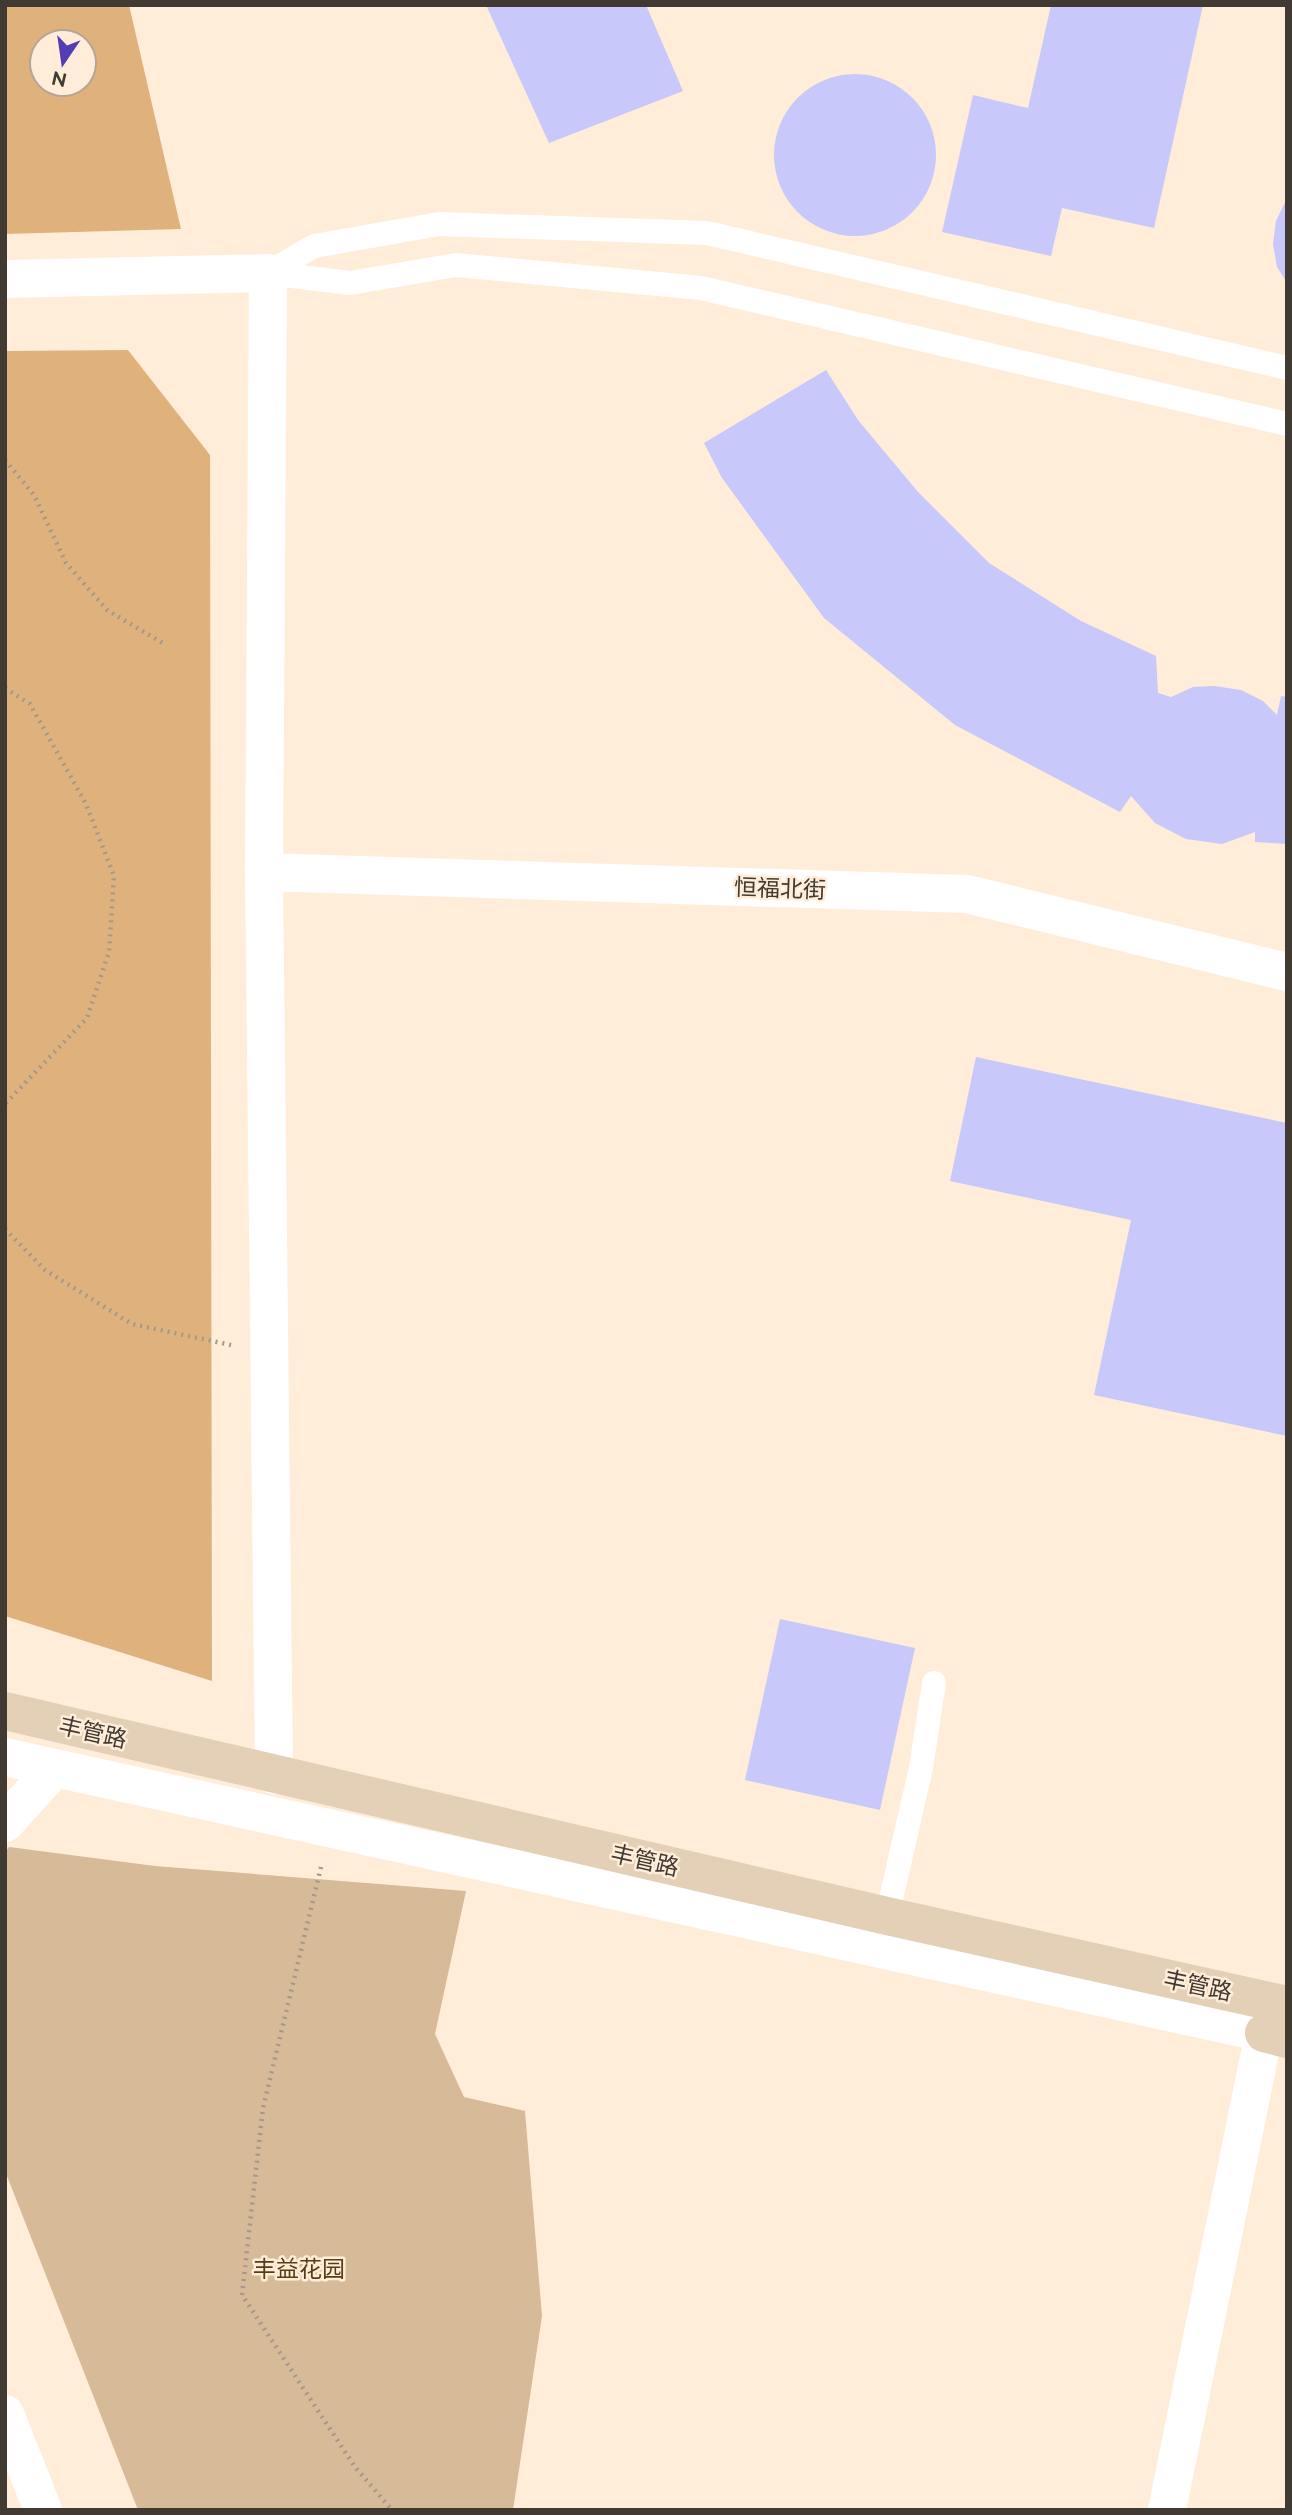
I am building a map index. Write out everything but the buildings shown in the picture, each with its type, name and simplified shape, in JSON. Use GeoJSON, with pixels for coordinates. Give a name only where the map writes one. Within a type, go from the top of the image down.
{"type":"FeatureCollection","features":[{"type":"Feature","properties":{"kind":"main road","name":"丰管路"},"geometry":{"type":"LineString","coordinates":[[5,1711],[887,1916],[1279,2026]]}},
{"type":"Feature","properties":{"kind":"street"},"geometry":{"type":"LineString","coordinates":[[5,279],[268,273],[264,872],[274,1774]]}},
{"type":"Feature","properties":{"kind":"street","name":"恒福北街"},"geometry":{"type":"LineString","coordinates":[[264,872],[967,894],[1287,972]]}},
{"type":"Feature","properties":{"kind":"street","name":"丰管路"},"geometry":{"type":"LineString","coordinates":[[5,1757],[330,1829],[1279,2026]]}},
{"type":"Feature","properties":{"kind":"street"},"geometry":{"type":"LineString","coordinates":[[5,1823],[55,1768]]}},
{"type":"Feature","properties":{"kind":"street"},"geometry":{"type":"LineString","coordinates":[[1167,2510],[1279,2026]]}},
{"type":"Feature","properties":{"kind":"street"},"geometry":{"type":"LineString","coordinates":[[5,2414],[43,2510]]}},
{"type":"Feature","properties":{"kind":"lane"},"geometry":{"type":"LineString","coordinates":[[268,273],[314,246],[439,224],[707,233],[1287,368]]}},
{"type":"Feature","properties":{"kind":"lane"},"geometry":{"type":"LineString","coordinates":[[268,273],[350,283],[456,265],[701,288],[1287,424]]}},
{"type":"Feature","properties":{"kind":"lane"},"geometry":{"type":"LineString","coordinates":[[887,1916],[921,1768],[934,1683]]}},
{"type":"Feature","properties":{"kind":"path"},"geometry":{"type":"LineString","coordinates":[[5,460],[34,495],[66,564],[107,610],[166,645]]}},
{"type":"Feature","properties":{"kind":"path"},"geometry":{"type":"LineString","coordinates":[[5,688],[30,704],[86,804],[114,876],[110,952],[87,1018],[5,1104]]}},
{"type":"Feature","properties":{"kind":"path"},"geometry":{"type":"LineString","coordinates":[[5,1229],[45,1270],[132,1324],[236,1346]]}},
{"type":"Feature","properties":{"kind":"path"},"geometry":{"type":"LineString","coordinates":[[330,1829],[262,2108],[242,2295],[355,2467],[392,2510]]}},
{"type":"Feature","properties":{"kind":"green space","name":"丰益花园"},"geometry":{"type":"Polygon","coordinates":[[[9,1847],[155,1866],[466,1891],[435,2034],[464,2097],[525,2111],[542,2316],[513,2510],[138,2510],[5,2171],[5,1852],[9,1847]]]}},
{"type":"Feature","properties":{"kind":"shaded area"},"geometry":{"type":"Polygon","coordinates":[[[5,5],[129,5],[181,229],[5,234],[5,5]]]}},
{"type":"Feature","properties":{"kind":"shaded area"},"geometry":{"type":"Polygon","coordinates":[[[128,350],[210,455],[212,1681],[5,1616],[5,351],[128,350]]]}}]}
